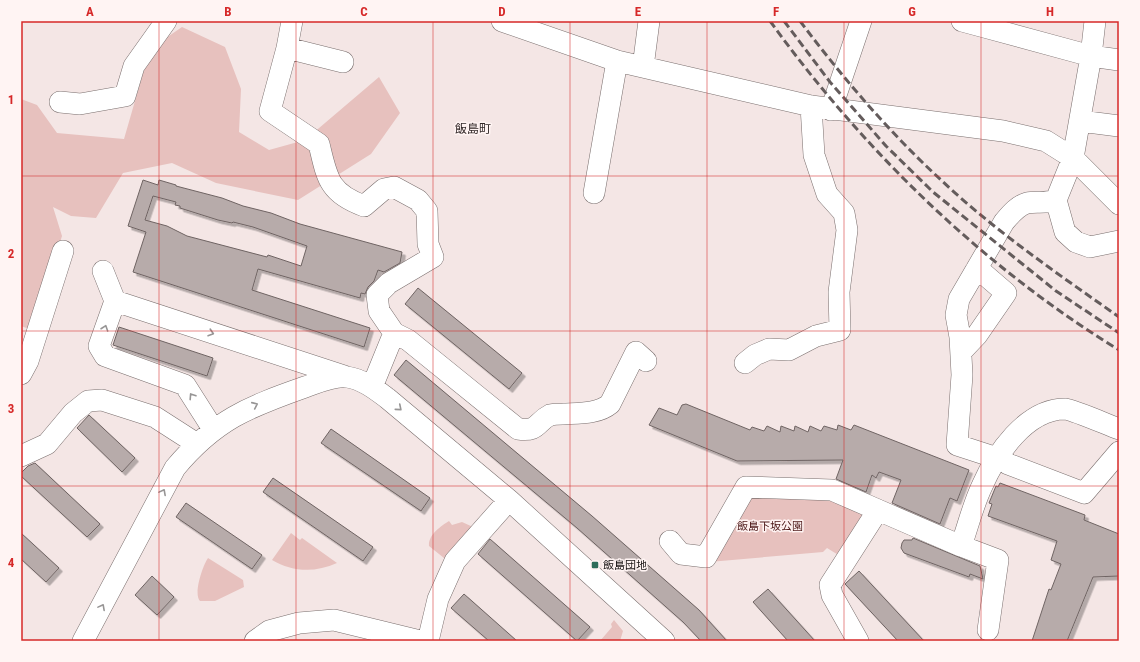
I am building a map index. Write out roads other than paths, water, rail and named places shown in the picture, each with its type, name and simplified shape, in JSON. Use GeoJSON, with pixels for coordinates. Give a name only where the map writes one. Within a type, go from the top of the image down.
{"type":"FeatureCollection","features":[{"type":"Feature","properties":{"kind":"street"},"geometry":{"type":"LineString","coordinates":[[60,102],[80,104],[125,96],[134,66],[166,21]]}},
{"type":"Feature","properties":{"kind":"street"},"geometry":{"type":"LineString","coordinates":[[292,21],[287,48],[270,111],[319,144],[327,178],[338,192],[353,202],[364,206],[384,189],[394,187],[418,200],[427,211],[428,244],[433,257],[389,284],[377,295],[379,311],[394,333],[408,340],[518,429],[527,430],[535,429],[551,415],[594,411],[604,408],[610,404],[636,352],[646,360]]}},
{"type":"Feature","properties":{"kind":"street"},"geometry":{"type":"LineString","coordinates":[[502,21],[617,61],[821,108],[1003,131],[1046,141],[1073,158],[1119,204]]}},
{"type":"Feature","properties":{"kind":"street"},"geometry":{"type":"LineString","coordinates":[[643,67],[649,21]]}},
{"type":"Feature","properties":{"kind":"street"},"geometry":{"type":"LineString","coordinates":[[745,363],[755,355],[769,349],[789,350],[816,336],[840,330],[839,292],[847,230],[844,213],[827,194],[814,155],[821,108],[861,21]]}},
{"type":"Feature","properties":{"kind":"street"},"geometry":{"type":"LineString","coordinates":[[962,21],[1091,56],[1119,60]]}},
{"type":"Feature","properties":{"kind":"street"},"geometry":{"type":"LineString","coordinates":[[1095,21],[1091,56],[1073,158],[1056,200],[1066,232],[1076,242],[1090,247],[1119,241]]}},
{"type":"Feature","properties":{"kind":"street"},"geometry":{"type":"LineString","coordinates":[[287,48],[343,62]]}},
{"type":"Feature","properties":{"kind":"street"},"geometry":{"type":"LineString","coordinates":[[594,194],[617,61]]}},
{"type":"Feature","properties":{"kind":"street"},"geometry":{"type":"LineString","coordinates":[[1080,121],[1119,126]]}},
{"type":"Feature","properties":{"kind":"street"},"geometry":{"type":"LineString","coordinates":[[1056,200],[1049,203],[1027,203],[1013,212],[1004,222],[966,284],[959,299],[956,316],[961,352],[962,375],[957,445],[998,457],[1008,464],[1084,493],[1119,452]]}},
{"type":"Feature","properties":{"kind":"street"},"geometry":{"type":"LineString","coordinates":[[21,374],[28,361],[63,251]]}},
{"type":"Feature","properties":{"kind":"street"},"geometry":{"type":"LineString","coordinates":[[961,352],[977,335],[1006,292],[977,268]]}},
{"type":"Feature","properties":{"kind":"street"},"geometry":{"type":"LineString","coordinates":[[104,271],[115,301],[99,346],[105,356],[185,385],[213,429]]}},
{"type":"Feature","properties":{"kind":"street"},"geometry":{"type":"LineString","coordinates":[[115,301],[346,377],[372,387],[509,500],[664,641]]}},
{"type":"Feature","properties":{"kind":"street"},"geometry":{"type":"LineString","coordinates":[[372,387],[394,333]]}},
{"type":"Feature","properties":{"kind":"street"},"geometry":{"type":"LineString","coordinates":[[80,640],[176,468],[197,444],[213,429],[258,404],[325,380],[346,377]]}},
{"type":"Feature","properties":{"kind":"street"},"geometry":{"type":"LineString","coordinates":[[21,456],[47,444],[73,414],[88,401],[102,400],[156,416],[197,444]]}},
{"type":"Feature","properties":{"kind":"street"},"geometry":{"type":"LineString","coordinates":[[961,546],[981,486],[998,457],[1020,430],[1041,414],[1066,409],[1119,430]]}},
{"type":"Feature","properties":{"kind":"street"},"geometry":{"type":"LineString","coordinates":[[670,541],[681,554],[706,557],[746,487],[832,490],[961,546],[998,560],[988,630]]}},
{"type":"Feature","properties":{"kind":"street"},"geometry":{"type":"LineString","coordinates":[[428,641],[438,599],[455,560],[509,500]]}},
{"type":"Feature","properties":{"kind":"street"},"geometry":{"type":"LineString","coordinates":[[858,641],[832,595],[830,584],[878,510]]}},
{"type":"Feature","properties":{"kind":"street"},"geometry":{"type":"LineString","coordinates":[[255,641],[269,631],[298,623],[334,620],[420,641]]}},
{"type":"Feature","properties":{"kind":"railway"},"geometry":{"type":"LineString","coordinates":[[770,21],[806,69],[845,115],[928,203],[973,243],[1020,281],[1069,317],[1119,350]]}},
{"type":"Feature","properties":{"kind":"railway"},"geometry":{"type":"LineString","coordinates":[[784,21],[830,82],[886,146],[933,192],[1056,291],[1119,333]]}},
{"type":"Feature","properties":{"kind":"railway"},"geometry":{"type":"LineString","coordinates":[[800,21],[832,63],[867,104],[903,143],[941,180],[1005,234],[1119,317]]}},
{"type":"Feature","properties":{"kind":"place","name":"飯島団地"},"geometry":{"type":"Point","coordinates":[595,565]}},
{"type":"Feature","properties":{"kind":"district","name":"飯島町"},"geometry":{"type":"Point","coordinates":[473,129]}},
{"type":"Feature","properties":{"kind":"park label","name":"飯島下坂公園"},"geometry":{"type":"Point","coordinates":[770,526]}}]}
